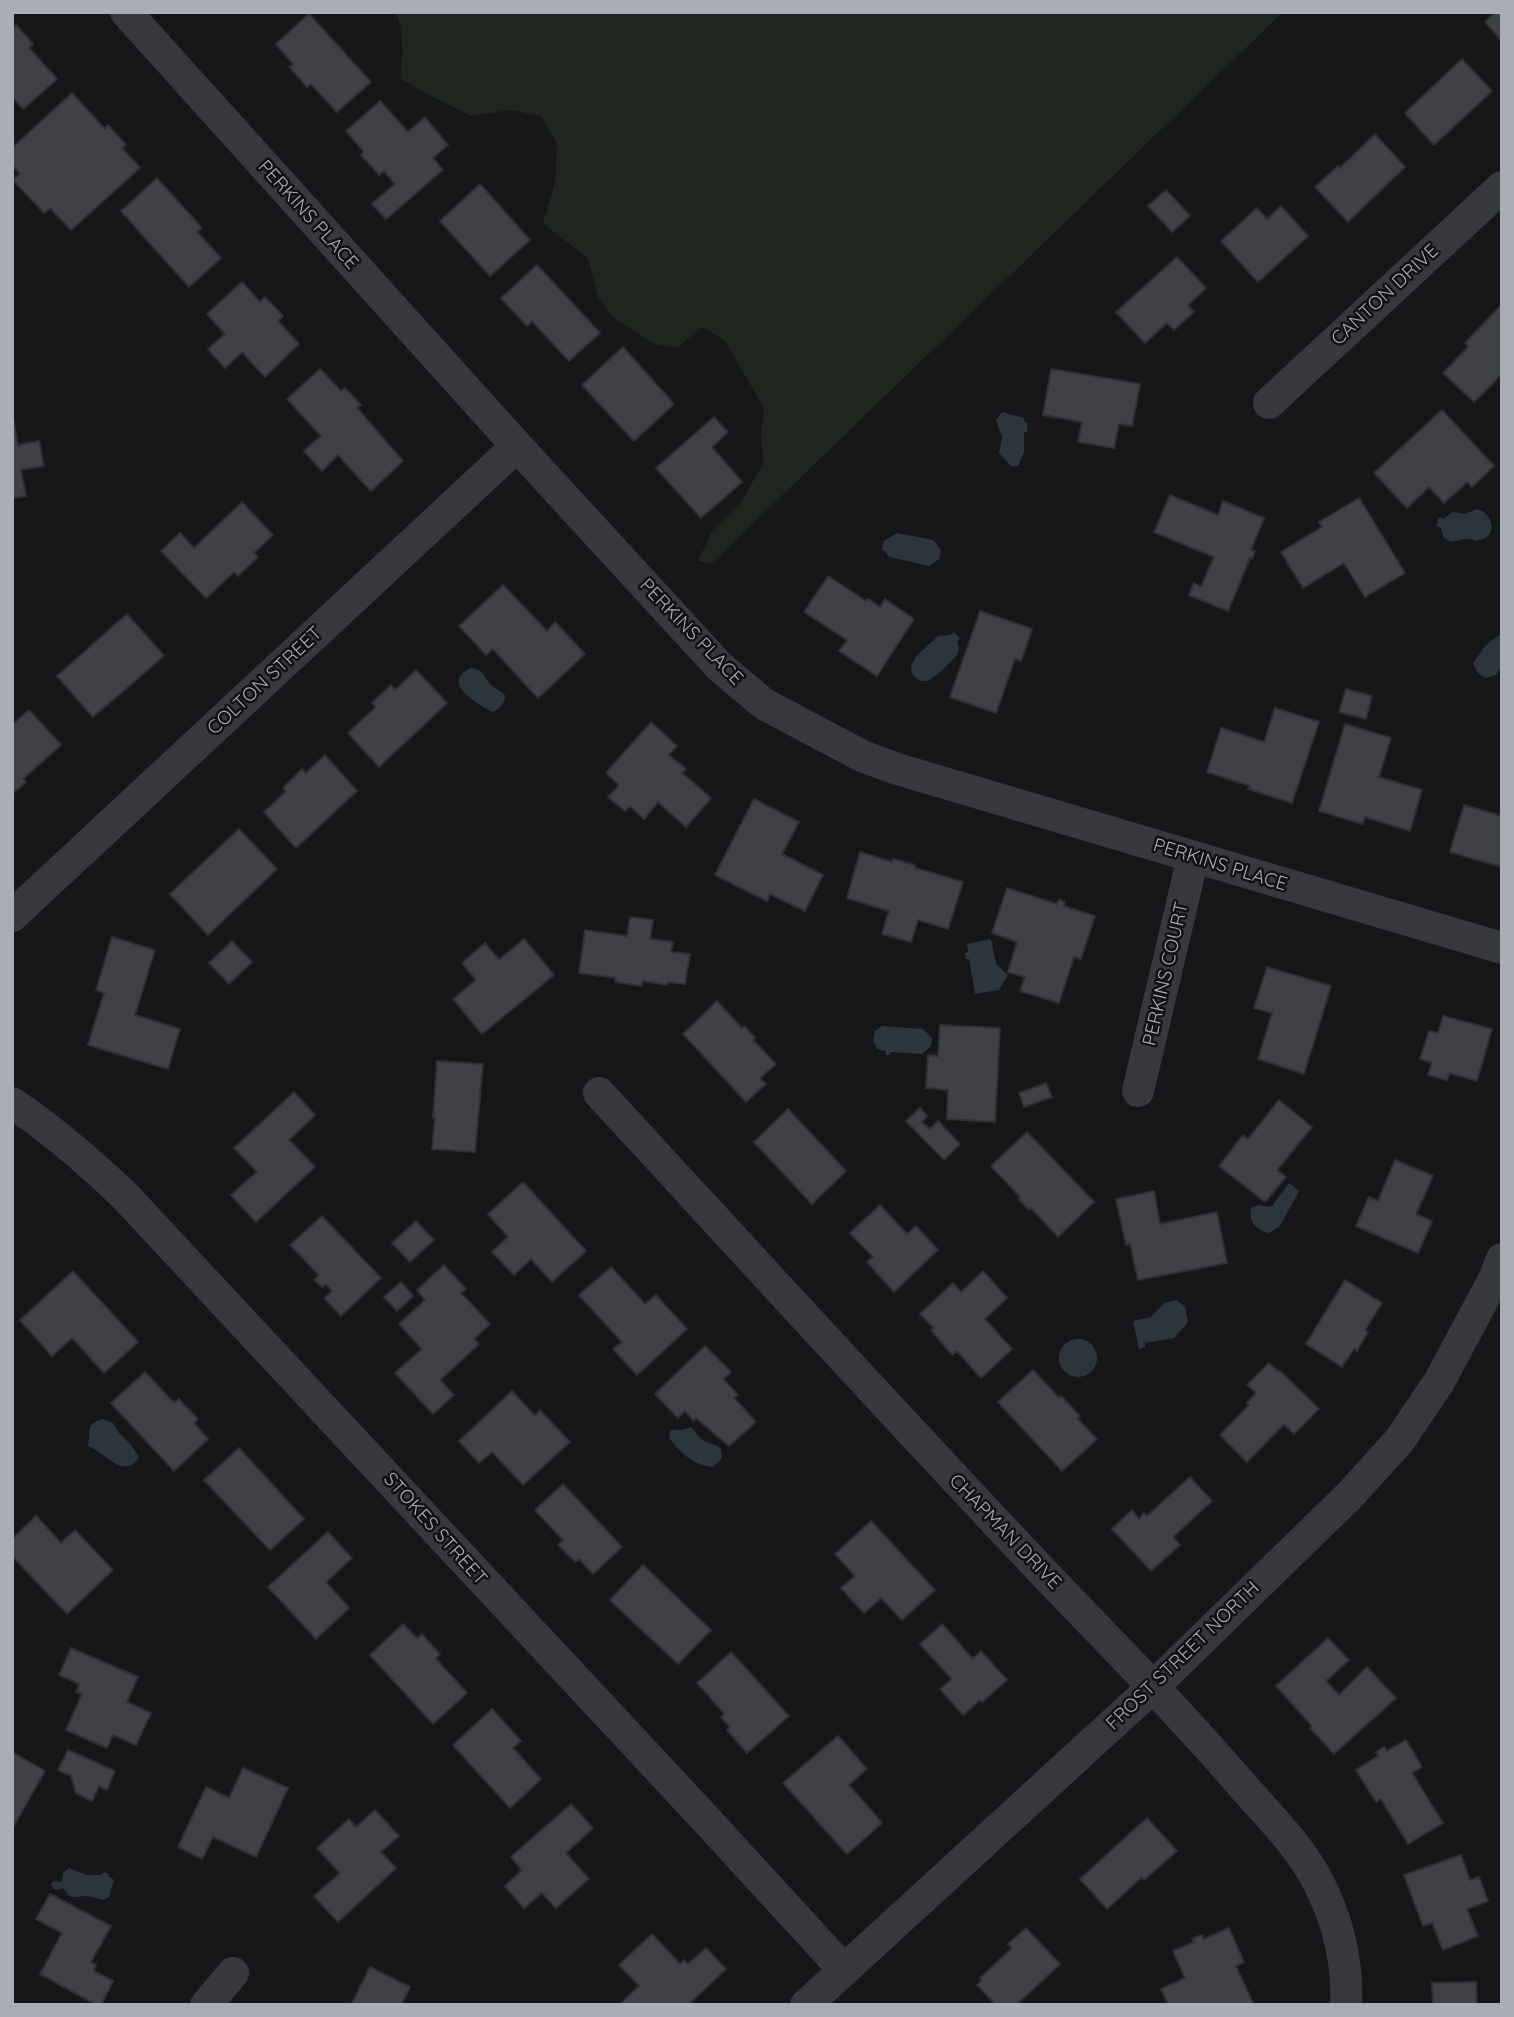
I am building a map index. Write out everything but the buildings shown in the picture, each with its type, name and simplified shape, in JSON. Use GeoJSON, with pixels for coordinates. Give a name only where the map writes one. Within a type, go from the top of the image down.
{"type":"FeatureCollection","features":[{"type":"Feature","properties":{"kind":"street","name":"PERKINS PLACE"},"geometry":{"type":"LineString","coordinates":[[125,12],[720,667],[764,704],[862,756],[884,764],[1502,948]]}},
{"type":"Feature","properties":{"kind":"street","name":"CANTON DRIVE"},"geometry":{"type":"LineString","coordinates":[[1269,403],[1502,187]]}},
{"type":"Feature","properties":{"kind":"street","name":"COLTON STREET"},"geometry":{"type":"LineString","coordinates":[[12,916],[517,446]]}},
{"type":"Feature","properties":{"kind":"street","name":"PERKINS COURT"},"geometry":{"type":"LineString","coordinates":[[1138,1091],[1193,857]]}},
{"type":"Feature","properties":{"kind":"street","name":"CHAPMAN DRIVE"},"geometry":{"type":"LineString","coordinates":[[600,1093],[957,1481],[1183,1717],[1296,1846],[1316,1878],[1332,1914],[1343,1950],[1346,2005]]}},
{"type":"Feature","properties":{"kind":"street","name":"STOKES STREET"},"geometry":{"type":"LineString","coordinates":[[12,1103],[63,1140],[124,1195],[844,1970]]}},
{"type":"Feature","properties":{"kind":"street","name":"FROST STREET NORTH"},"geometry":{"type":"LineString","coordinates":[[806,2005],[1153,1686],[1350,1495],[1399,1441],[1439,1382],[1502,1259]]}},
{"type":"Feature","properties":{"kind":"street"},"geometry":{"type":"LineString","coordinates":[[206,2005],[233,1973]]}},
{"type":"Feature","properties":{"kind":"shaded area"},"geometry":{"type":"Polygon","coordinates":[[[396,12],[1283,12],[711,564],[698,561],[712,531],[741,502],[763,464],[761,433],[764,408],[724,340],[702,327],[677,348],[654,344],[613,317],[598,297],[588,259],[543,223],[555,183],[557,144],[541,116],[510,110],[471,116],[400,78],[402,45],[396,12]]]}},
{"type":"Feature","properties":{"kind":"shaded area"},"geometry":{"type":"Polygon","coordinates":[[[1002,412],[1024,418],[1028,423],[1027,433],[1024,432],[1024,452],[1018,466],[1011,466],[999,453],[1002,437],[996,420],[1002,412]]]}},
{"type":"Feature","properties":{"kind":"shaded area"},"geometry":{"type":"Polygon","coordinates":[[[1477,509],[1487,515],[1492,524],[1485,538],[1451,542],[1444,538],[1441,528],[1436,526],[1440,517],[1443,519],[1453,512],[1465,514],[1477,509]]]}},
{"type":"Feature","properties":{"kind":"shaded area"},"geometry":{"type":"Polygon","coordinates":[[[897,533],[933,540],[941,550],[939,559],[929,566],[889,557],[882,550],[884,541],[897,533]]]}},
{"type":"Feature","properties":{"kind":"shaded area"},"geometry":{"type":"Polygon","coordinates":[[[954,632],[960,638],[956,656],[929,680],[916,679],[911,668],[916,657],[938,636],[954,632]]]}},
{"type":"Feature","properties":{"kind":"shaded area"},"geometry":{"type":"Polygon","coordinates":[[[1502,635],[1502,665],[1496,675],[1486,678],[1478,673],[1473,663],[1486,645],[1502,635]]]}},
{"type":"Feature","properties":{"kind":"shaded area"},"geometry":{"type":"Polygon","coordinates":[[[471,668],[480,671],[491,685],[505,695],[503,703],[496,711],[493,712],[464,693],[459,680],[462,674],[471,668]]]}},
{"type":"Feature","properties":{"kind":"shaded area"},"geometry":{"type":"Polygon","coordinates":[[[991,939],[996,964],[1008,975],[999,990],[975,994],[969,959],[966,959],[965,953],[968,952],[967,944],[991,939]]]}},
{"type":"Feature","properties":{"kind":"shaded area"},"geometry":{"type":"Polygon","coordinates":[[[882,1026],[923,1029],[932,1038],[931,1046],[922,1054],[891,1052],[886,1055],[886,1051],[877,1049],[873,1040],[875,1031],[882,1026]]]}},
{"type":"Feature","properties":{"kind":"shaded area"},"geometry":{"type":"Polygon","coordinates":[[[1289,1183],[1299,1191],[1280,1226],[1269,1233],[1260,1230],[1252,1221],[1251,1208],[1258,1205],[1272,1206],[1289,1183]]]}},
{"type":"Feature","properties":{"kind":"shaded area"},"geometry":{"type":"Polygon","coordinates":[[[1177,1300],[1185,1307],[1188,1322],[1174,1338],[1145,1343],[1145,1347],[1139,1349],[1133,1321],[1151,1317],[1164,1303],[1177,1300]]]}},
{"type":"Feature","properties":{"kind":"shaded area"},"geometry":{"type":"Polygon","coordinates":[[[1078,1339],[1092,1344],[1097,1358],[1092,1372],[1078,1377],[1064,1372],[1059,1358],[1064,1344],[1078,1339]]]}},
{"type":"Feature","properties":{"kind":"shaded area"},"geometry":{"type":"Polygon","coordinates":[[[103,1419],[113,1423],[132,1446],[139,1457],[133,1464],[120,1466],[88,1446],[91,1426],[103,1419]]]}},
{"type":"Feature","properties":{"kind":"shaded area"},"geometry":{"type":"Polygon","coordinates":[[[690,1427],[701,1439],[721,1449],[722,1458],[713,1467],[699,1464],[688,1457],[669,1438],[670,1431],[690,1427]]]}},
{"type":"Feature","properties":{"kind":"shaded area"},"geometry":{"type":"Polygon","coordinates":[[[69,1868],[87,1875],[101,1875],[104,1872],[109,1874],[114,1880],[109,1897],[103,1900],[88,1896],[72,1897],[63,1888],[54,1889],[51,1885],[53,1881],[62,1882],[63,1873],[69,1868]]]}}]}
